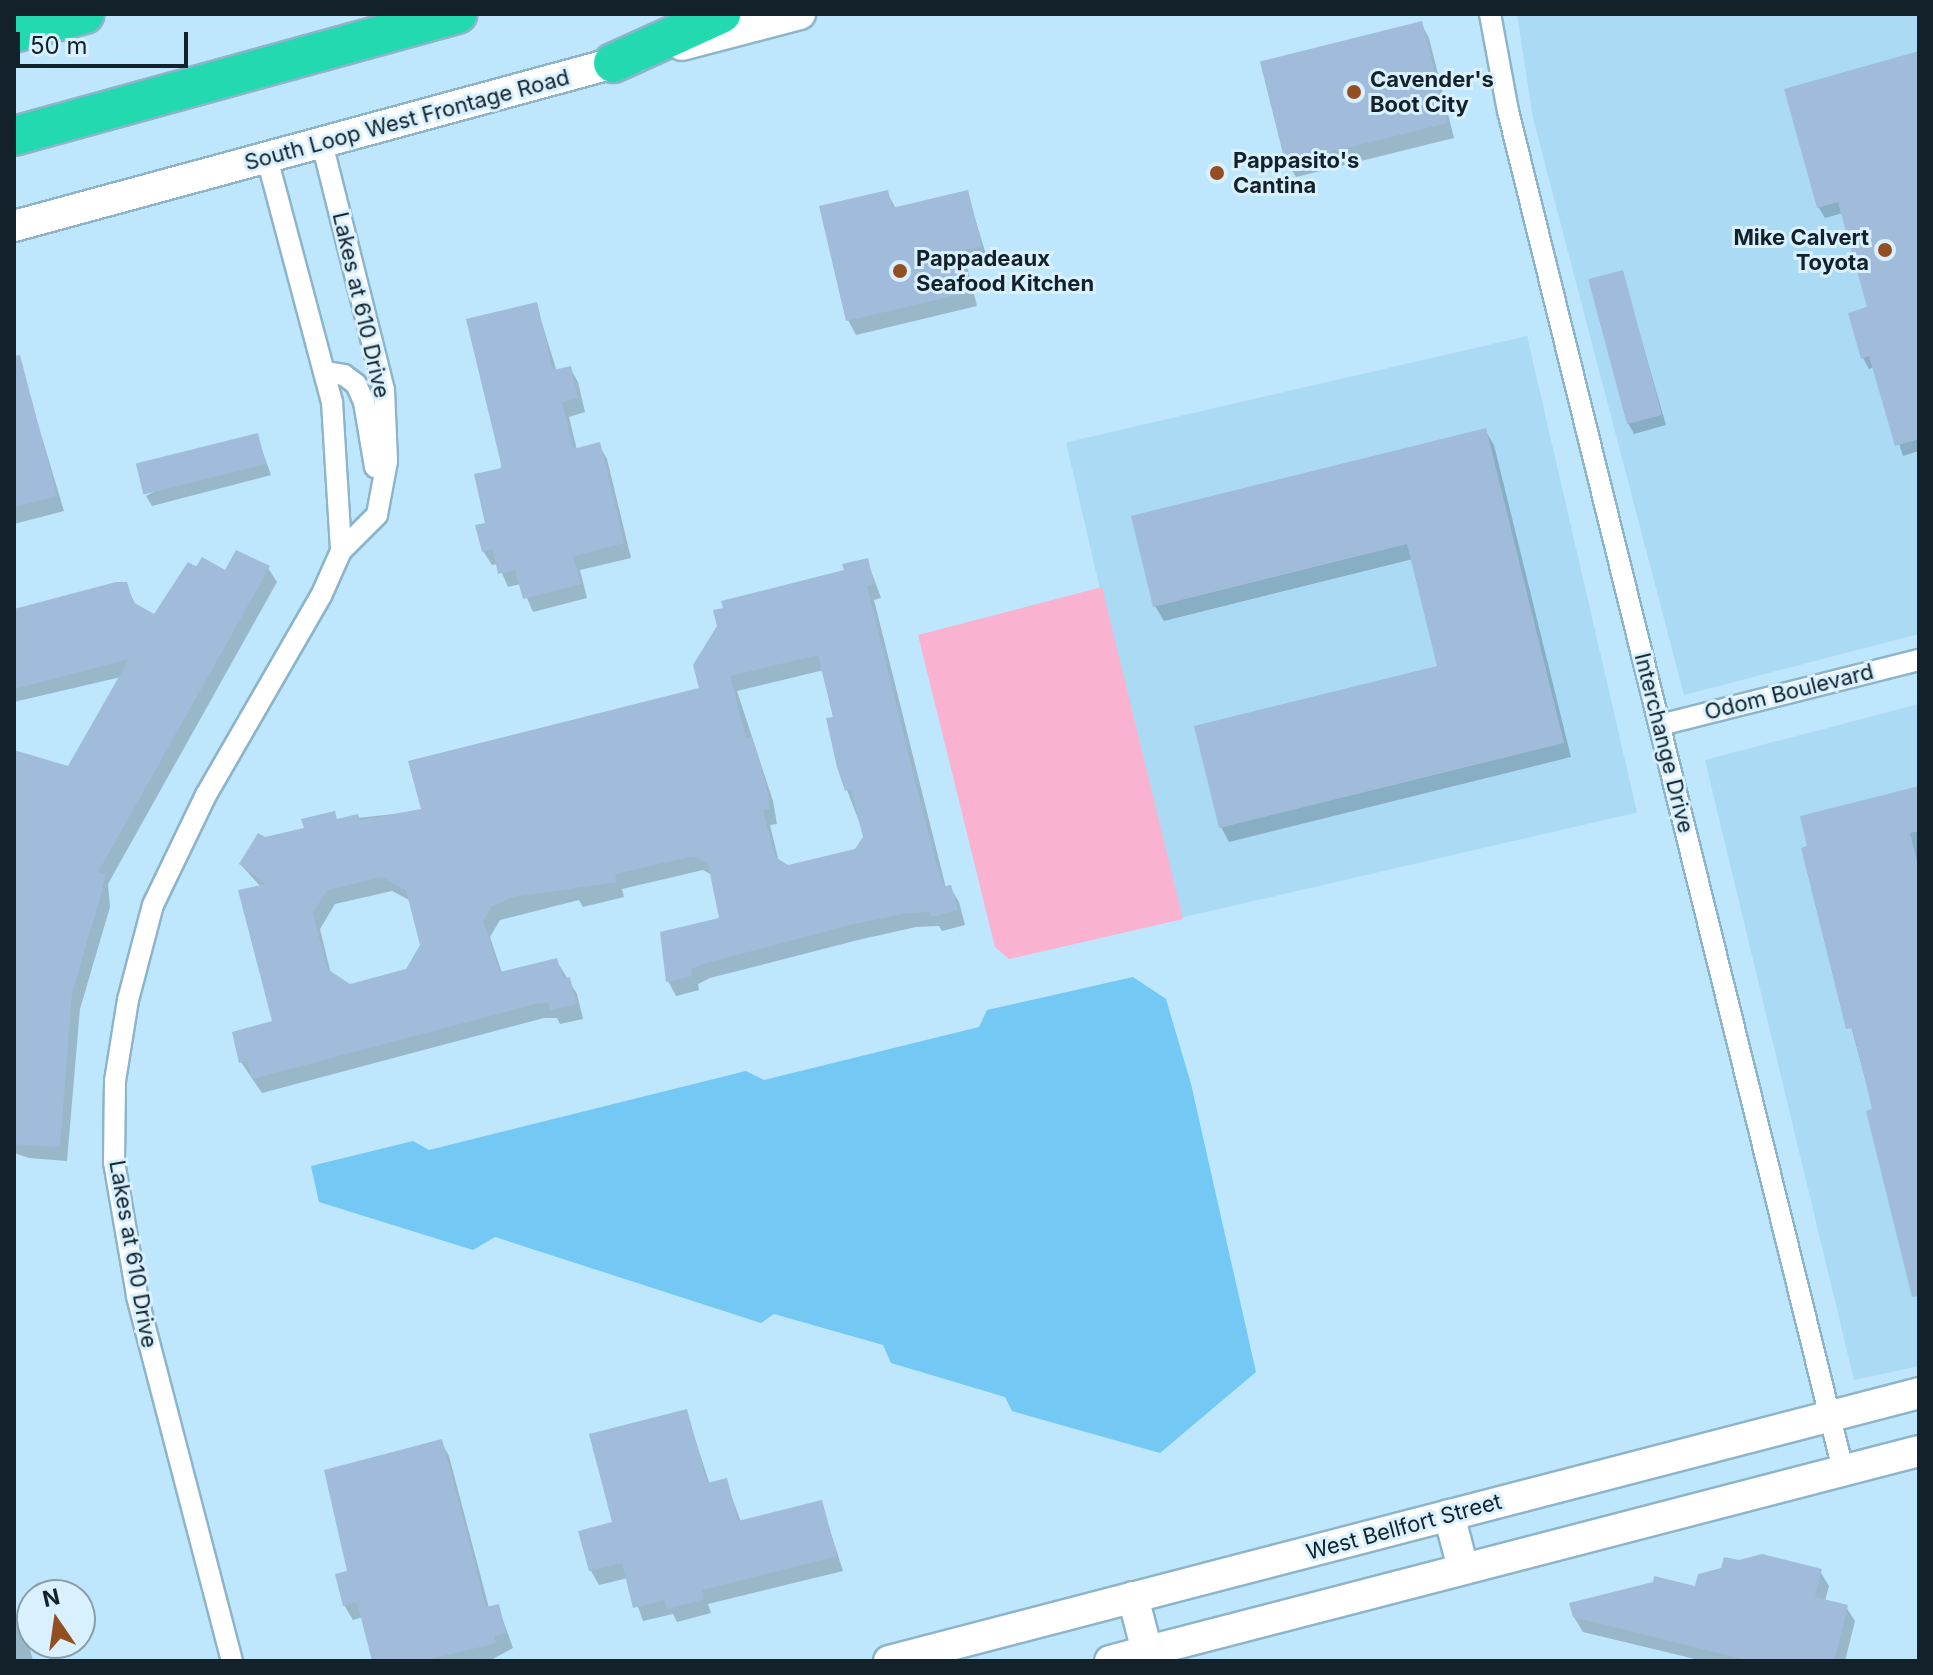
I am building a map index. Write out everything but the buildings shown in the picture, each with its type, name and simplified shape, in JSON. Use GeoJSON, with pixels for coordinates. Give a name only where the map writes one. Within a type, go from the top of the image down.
{"type":"FeatureCollection","features":[{"type":"Feature","properties":{"kind":"highway"},"geometry":{"type":"LineString","coordinates":[[14,33],[85,14]]}},
{"type":"Feature","properties":{"kind":"highway"},"geometry":{"type":"LineString","coordinates":[[14,136],[458,14]]}},
{"type":"Feature","properties":{"kind":"highway"},"geometry":{"type":"LineString","coordinates":[[613,63],[721,14]]}},
{"type":"Feature","properties":{"kind":"main road","name":"South Loop West Frontage Road"},"geometry":{"type":"LineString","coordinates":[[14,226],[800,14]]}},
{"type":"Feature","properties":{"kind":"main road","name":"West Bellfort Street"},"geometry":{"type":"LineString","coordinates":[[889,1661],[1919,1393]]}},
{"type":"Feature","properties":{"kind":"main road"},"geometry":{"type":"LineString","coordinates":[[1110,1661],[1919,1451]]}},
{"type":"Feature","properties":{"kind":"main road"},"geometry":{"type":"LineString","coordinates":[[1449,1515],[1463,1568]]}},
{"type":"Feature","properties":{"kind":"main road"},"geometry":{"type":"LineString","coordinates":[[1133,1597],[1147,1651]]}},
{"type":"Feature","properties":{"kind":"street","name":"Interchange Drive"},"geometry":{"type":"LineString","coordinates":[[1490,14],[1508,111],[1843,1470]]}},
{"type":"Feature","properties":{"kind":"street","name":"Lakes at 610 Drive"},"geometry":{"type":"LineString","coordinates":[[232,1661],[137,1295],[114,1162],[115,1081],[128,1000],[153,905],[206,795],[321,596],[341,551],[377,515],[387,461],[384,390],[322,144]]}},
{"type":"Feature","properties":{"kind":"street","name":"Lakes at 610 Drive"},"geometry":{"type":"LineString","coordinates":[[267,158],[325,372],[333,416],[341,551]]}},
{"type":"Feature","properties":{"kind":"street","name":"Lakes at 610 Drive"},"geometry":{"type":"LineString","coordinates":[[325,372],[344,375],[364,402],[375,458],[377,515]]}},
{"type":"Feature","properties":{"kind":"street","name":"Odom Boulevard"},"geometry":{"type":"LineString","coordinates":[[1660,725],[1919,660]]}},
{"type":"Feature","properties":{"kind":"shaded area"},"geometry":{"type":"Polygon","coordinates":[[[1517,14],[1919,14],[1919,634],[1684,695],[1533,118],[1517,14]]]}},
{"type":"Feature","properties":{"kind":"shaded area"},"geometry":{"type":"Polygon","coordinates":[[[1527,336],[1637,812],[1176,919],[1066,442],[1527,336]]]}},
{"type":"Feature","properties":{"kind":"shaded area"},"geometry":{"type":"Polygon","coordinates":[[[1102,587],[1183,919],[1009,959],[995,947],[918,635],[1102,587]]]}},
{"type":"Feature","properties":{"kind":"shaded area"},"geometry":{"type":"Polygon","coordinates":[[[1919,704],[1919,1366],[1854,1380],[1705,760],[1919,704]]]}},
{"type":"Feature","properties":{"kind":"shaded area"},"geometry":{"type":"Polygon","coordinates":[[[1133,977],[1166,999],[1191,1084],[1256,1372],[1160,1453],[1012,1411],[1005,1397],[891,1363],[883,1345],[774,1314],[761,1323],[495,1237],[473,1250],[319,1202],[311,1166],[413,1141],[429,1150],[746,1071],[764,1080],[979,1027],[987,1010],[1133,977]]]}},
{"type":"Feature","properties":{"kind":"place","name":"Cavender's Boot City"},"geometry":{"type":"Point","coordinates":[1354,92]}},
{"type":"Feature","properties":{"kind":"place","name":"Pappasito's Cantina"},"geometry":{"type":"Point","coordinates":[1217,173]}},
{"type":"Feature","properties":{"kind":"place","name":"Mike Calvert Toyota"},"geometry":{"type":"Point","coordinates":[1885,250]}},
{"type":"Feature","properties":{"kind":"place","name":"Pappadeaux Seafood Kitchen"},"geometry":{"type":"Point","coordinates":[900,271]}}]}
